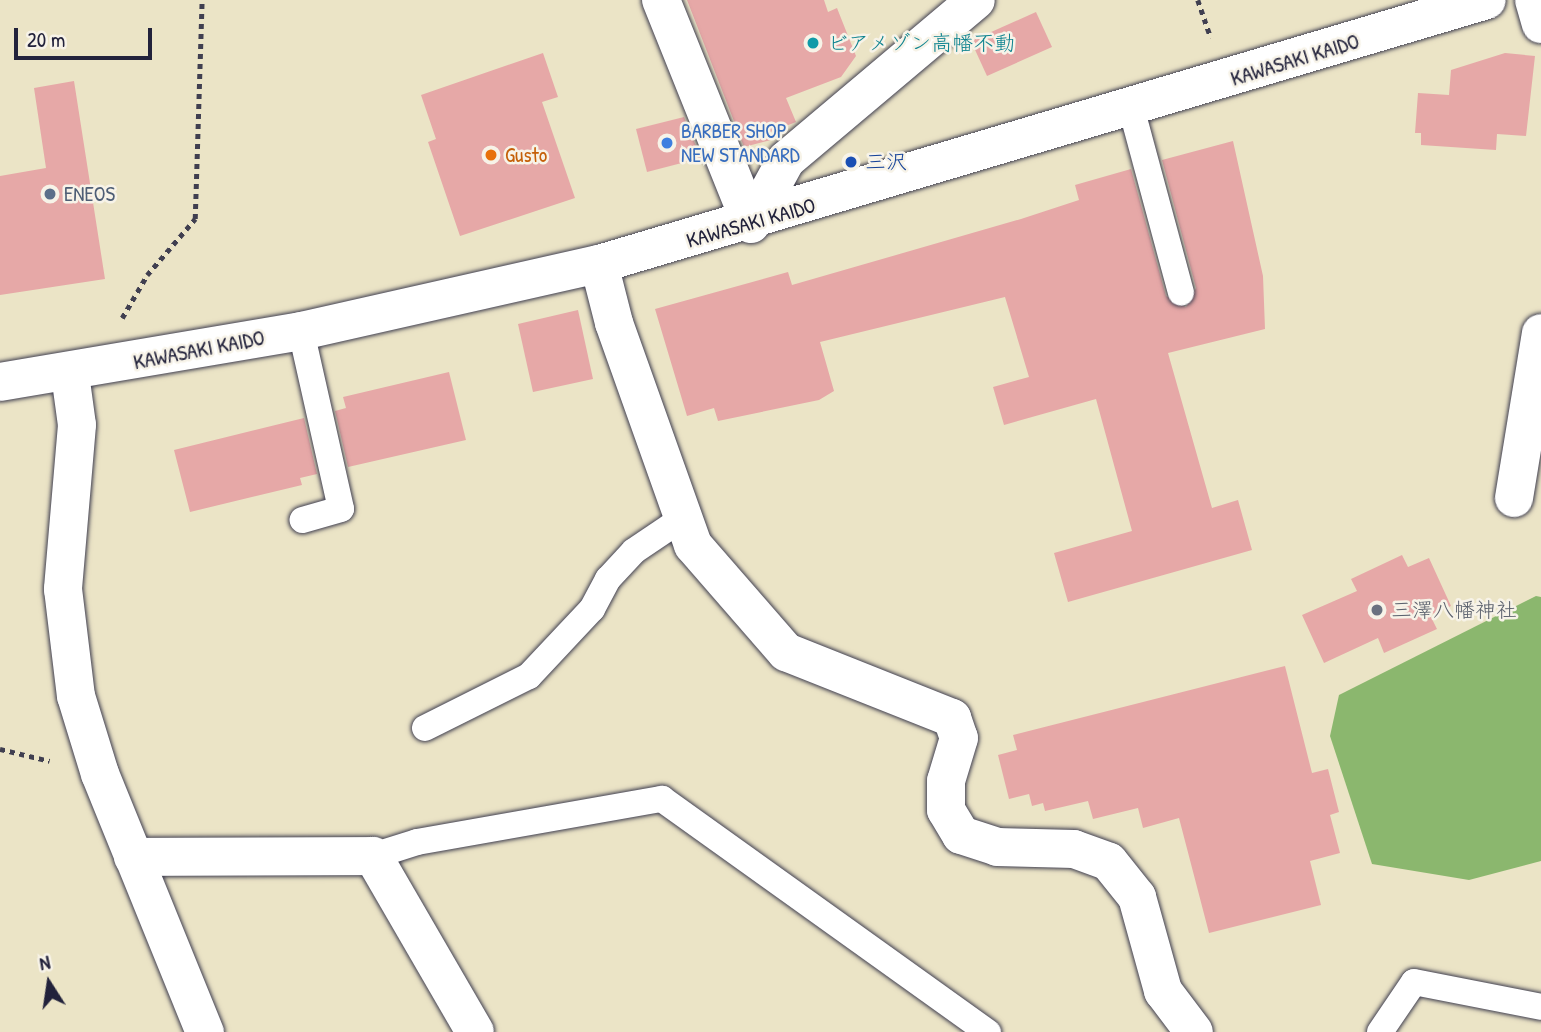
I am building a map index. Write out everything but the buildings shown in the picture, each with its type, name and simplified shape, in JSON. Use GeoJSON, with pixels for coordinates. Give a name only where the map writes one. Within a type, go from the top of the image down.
{"type":"FeatureCollection","features":[{"type":"Feature","properties":{"kind":"street"},"geometry":{"type":"LineString","coordinates":[[661,0],[751,224]]}},
{"type":"Feature","properties":{"kind":"street"},"geometry":{"type":"LineString","coordinates":[[751,224],[786,160],[976,0]]}},
{"type":"Feature","properties":{"kind":"street","name":"KAWASAKI KAIDO"},"geometry":{"type":"LineString","coordinates":[[0,382],[70,374],[301,331],[599,264],[751,224],[1132,111],[1488,0]]}},
{"type":"Feature","properties":{"kind":"street"},"geometry":{"type":"LineString","coordinates":[[1534,0],[1541,24]]}},
{"type":"Feature","properties":{"kind":"street"},"geometry":{"type":"LineString","coordinates":[[599,264],[680,520],[693,545],[786,652],[952,718],[959,738],[946,781],[946,810],[961,835],[997,847],[1073,849],[1109,862],[1137,897],[1163,991],[1194,1032]]}},
{"type":"Feature","properties":{"kind":"street"},"geometry":{"type":"LineString","coordinates":[[1514,498],[1539,374],[1541,333]]}},
{"type":"Feature","properties":{"kind":"street"},"geometry":{"type":"LineString","coordinates":[[70,374],[77,425],[62,552],[64,615],[76,696],[133,857],[205,1032]]}},
{"type":"Feature","properties":{"kind":"street"},"geometry":{"type":"LineString","coordinates":[[133,857],[373,856],[475,1032]]}},
{"type":"Feature","properties":{"kind":"lane"},"geometry":{"type":"LineString","coordinates":[[1132,111],[1181,292]]}},
{"type":"Feature","properties":{"kind":"lane"},"geometry":{"type":"LineString","coordinates":[[301,331],[341,509],[303,520]]}},
{"type":"Feature","properties":{"kind":"lane"},"geometry":{"type":"LineString","coordinates":[[425,728],[530,676],[592,609],[608,579],[635,551],[680,520]]}},
{"type":"Feature","properties":{"kind":"lane"},"geometry":{"type":"LineString","coordinates":[[373,856],[417,842],[662,799],[988,1032]]}},
{"type":"Feature","properties":{"kind":"lane"},"geometry":{"type":"LineString","coordinates":[[1380,1032],[1414,982],[1541,1007]]}},
{"type":"Feature","properties":{"kind":"path"},"geometry":{"type":"LineString","coordinates":[[121,324],[148,275],[195,219],[202,0]]}},
{"type":"Feature","properties":{"kind":"path"},"geometry":{"type":"LineString","coordinates":[[1199,0],[1215,52]]}},
{"type":"Feature","properties":{"kind":"green space"},"geometry":{"type":"Polygon","coordinates":[[[1536,596],[1541,597],[1541,861],[1469,880],[1372,864],[1330,736],[1339,695],[1536,596]]]}},
{"type":"Feature","properties":{"kind":"place","name":"ビアメゾン高幡不動"},"geometry":{"type":"Point","coordinates":[813,43]}},
{"type":"Feature","properties":{"kind":"place","name":"BARBER SHOP NEW STANDARD"},"geometry":{"type":"Point","coordinates":[667,143]}},
{"type":"Feature","properties":{"kind":"place","name":"Gusto"},"geometry":{"type":"Point","coordinates":[491,155]}},
{"type":"Feature","properties":{"kind":"place","name":"三沢"},"geometry":{"type":"Point","coordinates":[851,162]}},
{"type":"Feature","properties":{"kind":"place","name":"ENEOS"},"geometry":{"type":"Point","coordinates":[50,194]}},
{"type":"Feature","properties":{"kind":"place","name":"三澤八幡神社"},"geometry":{"type":"Point","coordinates":[1377,610]}}]}
